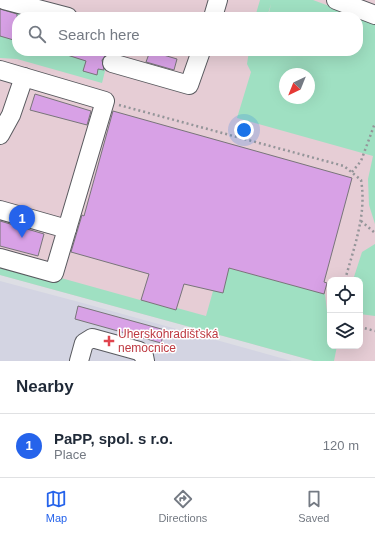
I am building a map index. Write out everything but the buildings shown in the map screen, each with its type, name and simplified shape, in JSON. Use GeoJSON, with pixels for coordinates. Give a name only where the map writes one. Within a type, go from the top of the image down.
{"type":"FeatureCollection","features":[{"type":"Feature","properties":{"kind":"lane"},"geometry":{"type":"LineString","coordinates":[[4,0],[49,12]]}},
{"type":"Feature","properties":{"kind":"lane"},"geometry":{"type":"LineString","coordinates":[[214,12],[218,0]]}},
{"type":"Feature","properties":{"kind":"lane"},"geometry":{"type":"LineString","coordinates":[[336,0],[375,15]]}},
{"type":"Feature","properties":{"kind":"lane"},"geometry":{"type":"LineString","coordinates":[[112,63],[189,85],[199,56]]}},
{"type":"Feature","properties":{"kind":"lane"},"geometry":{"type":"LineString","coordinates":[[0,70],[105,101],[54,273],[0,258]]}},
{"type":"Feature","properties":{"kind":"lane"},"geometry":{"type":"LineString","coordinates":[[0,134],[11,115],[24,77]]}},
{"type":"Feature","properties":{"kind":"lane"},"geometry":{"type":"LineString","coordinates":[[0,210],[67,229]]}},
{"type":"Feature","properties":{"kind":"lane"},"geometry":{"type":"LineString","coordinates":[[79,361],[84,343],[92,338],[139,351],[142,353],[145,361]]}},
{"type":"Feature","properties":{"kind":"path"},"geometry":{"type":"LineString","coordinates":[[105,101],[344,166],[361,180],[364,195],[361,221],[346,277]]}},
{"type":"Feature","properties":{"kind":"path"},"geometry":{"type":"LineString","coordinates":[[352,172],[361,161],[375,123]]}},
{"type":"Feature","properties":{"kind":"path"},"geometry":{"type":"LineString","coordinates":[[361,221],[375,233]]}},
{"type":"Feature","properties":{"kind":"path"},"geometry":{"type":"LineString","coordinates":[[363,328],[375,331]]}},
{"type":"Feature","properties":{"kind":"shaded area"},"geometry":{"type":"Polygon","coordinates":[[[0,0],[375,0],[375,361],[314,361],[0,275],[0,0]]]}},
{"type":"Feature","properties":{"kind":"shaded area","name":"Uherskohradišťská nemocnice"},"geometry":{"type":"Polygon","coordinates":[[[0,281],[79,302],[292,361],[0,361],[0,281]]]}},
{"type":"Feature","properties":{"kind":"green space"},"geometry":{"type":"Polygon","coordinates":[[[260,0],[313,0],[345,12],[269,12],[271,4],[269,12],[256,12],[260,0]]]}},
{"type":"Feature","properties":{"kind":"green space"},"geometry":{"type":"Polygon","coordinates":[[[0,9],[12,12],[12,56],[109,56],[102,83],[17,59],[0,58],[0,9]]]}},
{"type":"Feature","properties":{"kind":"green space"},"geometry":{"type":"Polygon","coordinates":[[[363,19],[375,23],[375,224],[369,205],[368,179],[373,156],[237,118],[251,72],[247,64],[248,56],[363,56],[363,19]]]}},
{"type":"Feature","properties":{"kind":"green space"},"geometry":{"type":"Polygon","coordinates":[[[375,244],[375,316],[363,314],[363,277],[354,277],[362,252],[375,244]]]}},
{"type":"Feature","properties":{"kind":"green space"},"geometry":{"type":"Polygon","coordinates":[[[0,261],[176,310],[177,308],[206,316],[220,266],[325,294],[327,312],[327,349],[336,349],[334,361],[314,361],[0,275],[0,261]]]}},
{"type":"Feature","properties":{"kind":"place","name":"PaPP, spol. s r.o."},"geometry":{"type":"Point","coordinates":[22,238]}},
{"type":"Feature","properties":{"kind":"place","name":"Uherskohradišťská nemocnice"},"geometry":{"type":"Point","coordinates":[109,341]}}]}
